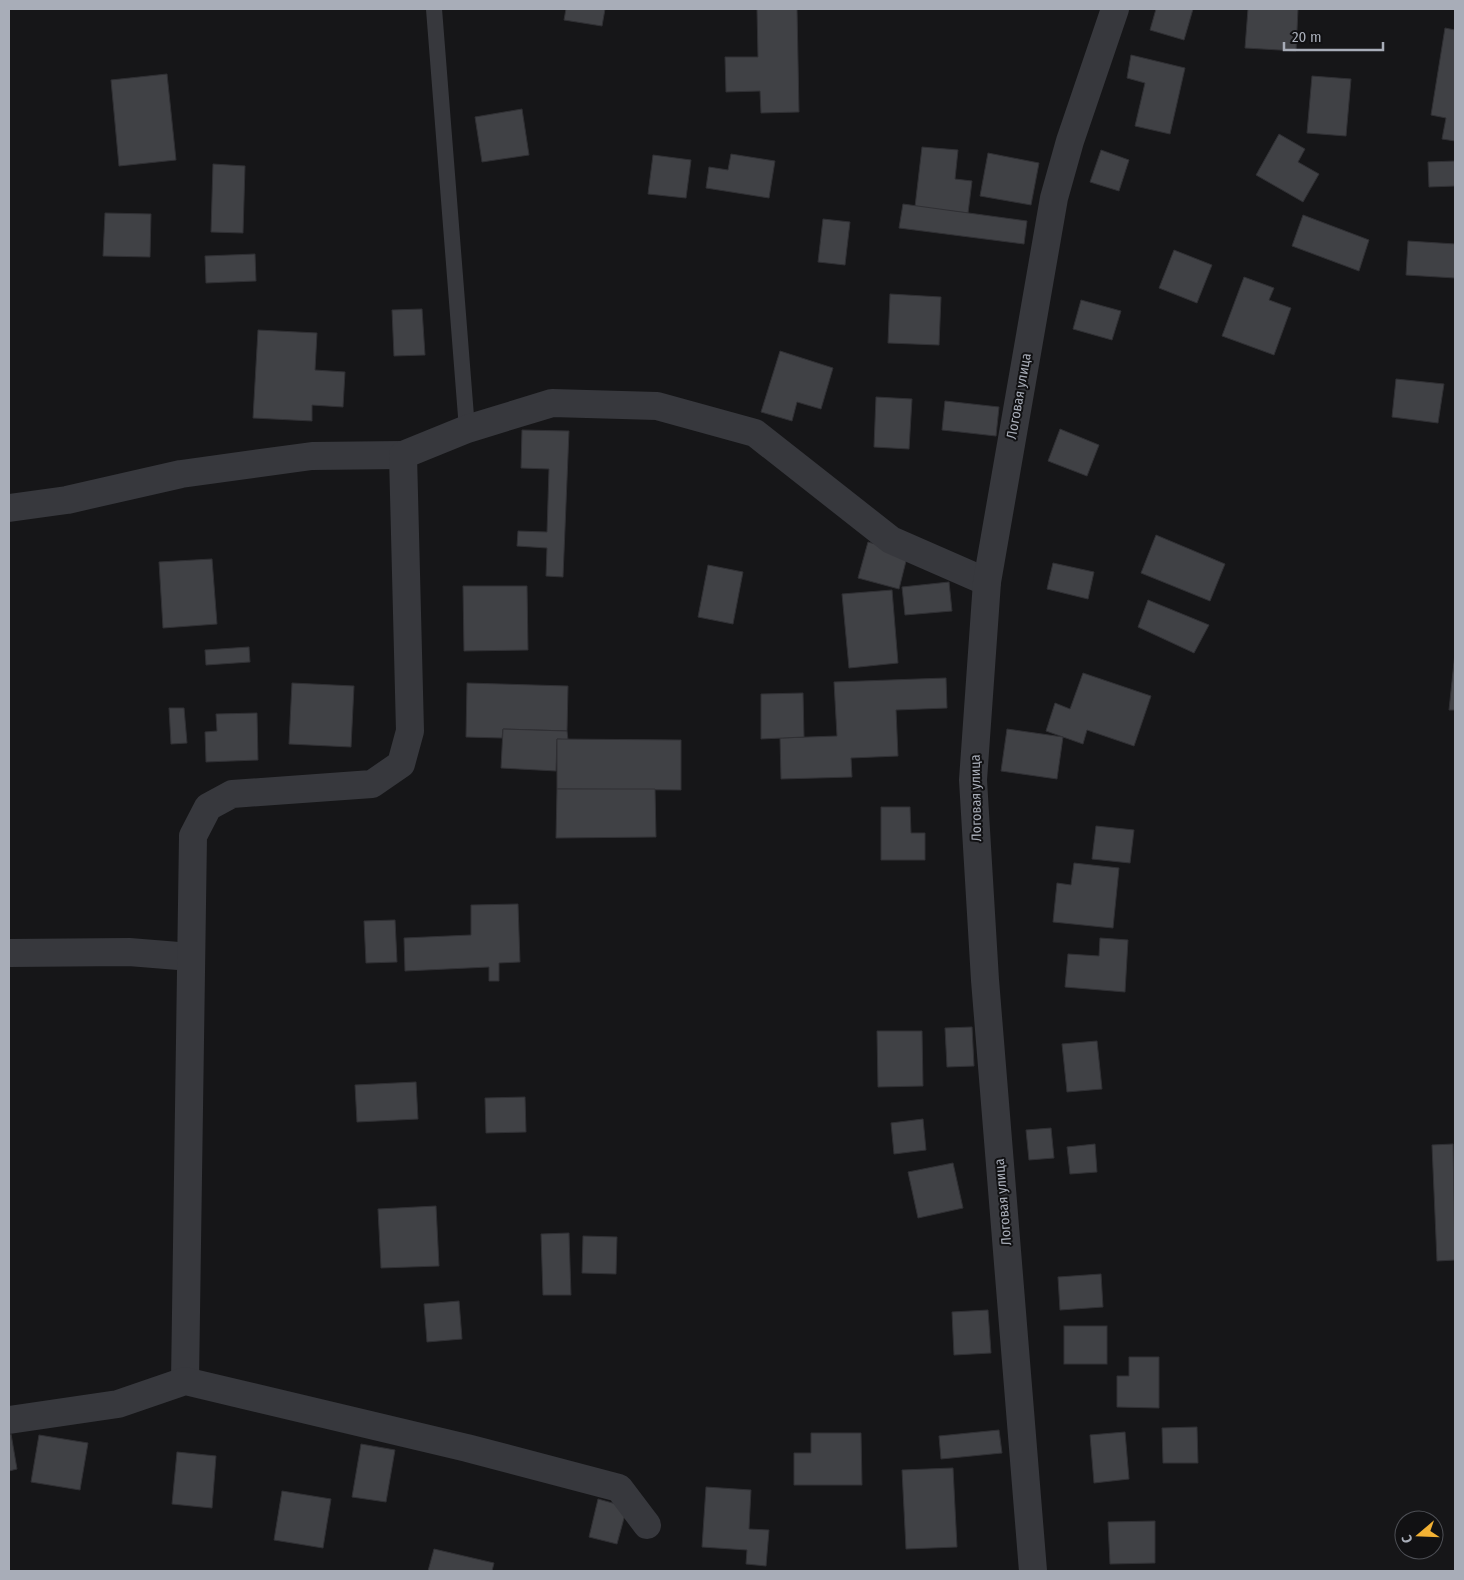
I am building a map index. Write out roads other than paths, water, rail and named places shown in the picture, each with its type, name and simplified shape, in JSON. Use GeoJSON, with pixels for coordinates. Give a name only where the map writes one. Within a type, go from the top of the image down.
{"type":"FeatureCollection","features":[{"type":"Feature","properties":{"kind":"street","name":"Логовая улица"},"geometry":{"type":"LineString","coordinates":[[1033,1571],[984,980],[973,780],[987,582],[1054,198],[1070,141],[1115,9]]}},
{"type":"Feature","properties":{"kind":"street"},"geometry":{"type":"LineString","coordinates":[[9,508],[67,500],[181,474],[303,457],[403,455],[467,429],[552,403],[657,406],[755,432],[891,540],[987,582]]}},
{"type":"Feature","properties":{"kind":"street"},"geometry":{"type":"LineString","coordinates":[[185,1381],[193,836],[208,807],[232,794],[372,784],[401,764],[410,731],[403,455]]}},
{"type":"Feature","properties":{"kind":"street"},"geometry":{"type":"LineString","coordinates":[[9,953],[129,952],[191,957]]}},
{"type":"Feature","properties":{"kind":"street"},"geometry":{"type":"LineString","coordinates":[[9,1420],[118,1404],[185,1381],[467,1448],[619,1488],[647,1525]]}},
{"type":"Feature","properties":{"kind":"lane"},"geometry":{"type":"LineString","coordinates":[[434,9],[467,429]]}}]}
